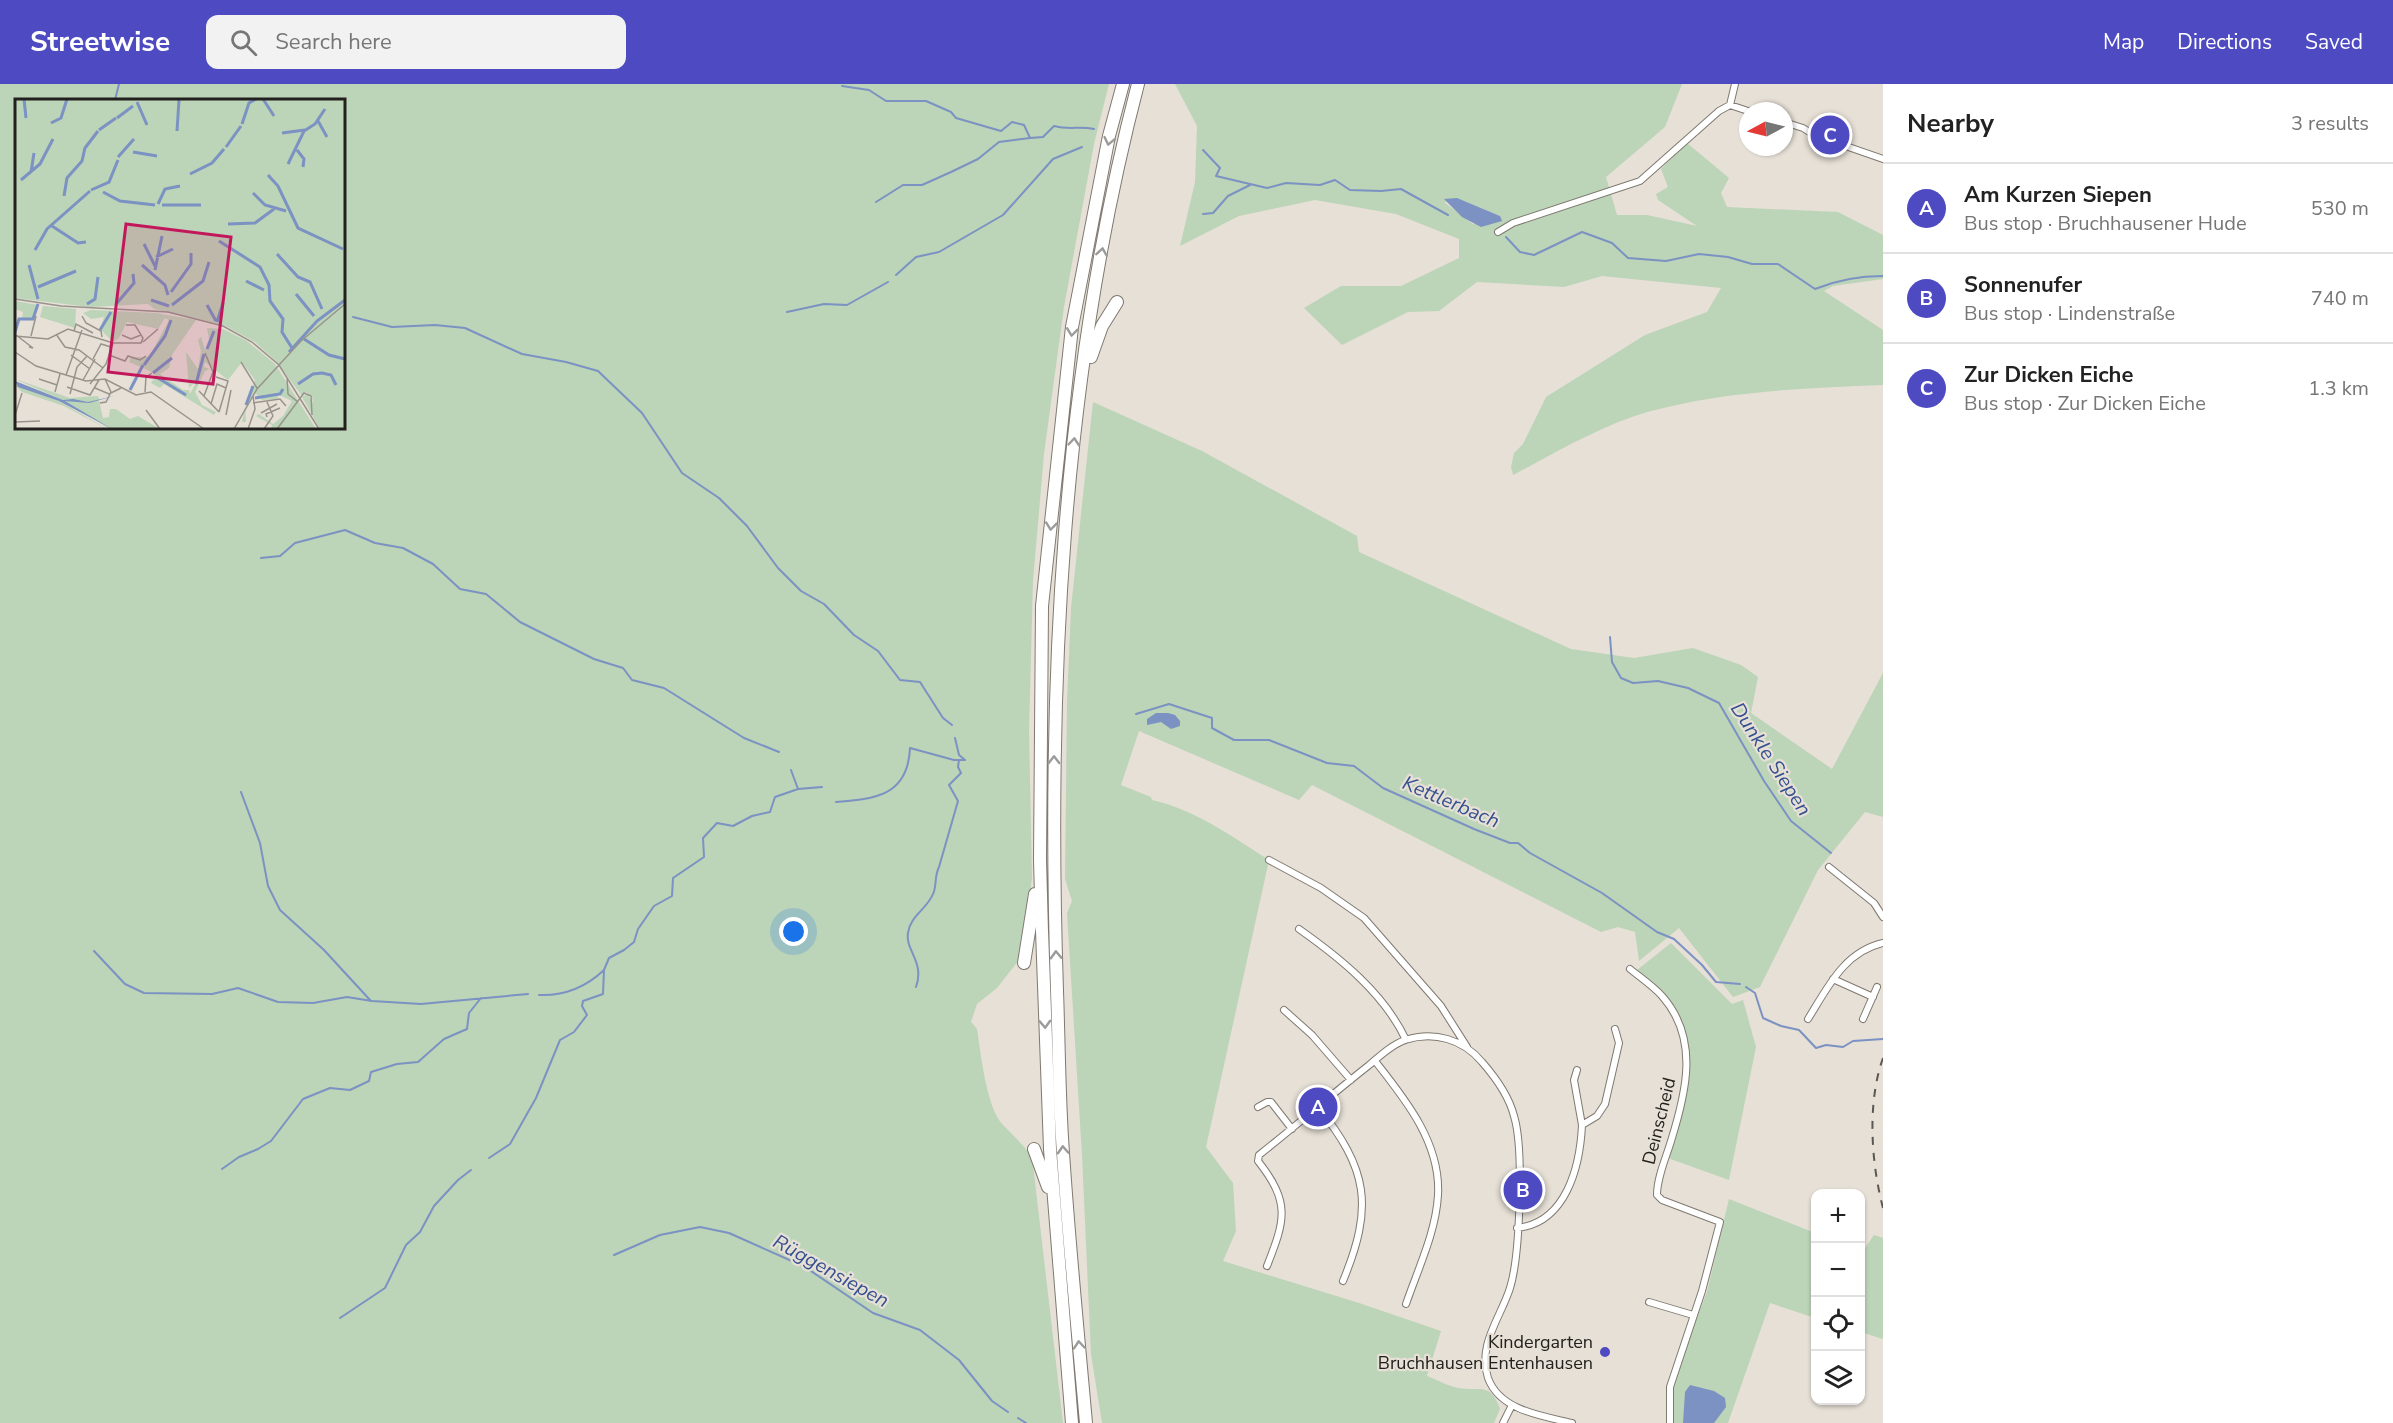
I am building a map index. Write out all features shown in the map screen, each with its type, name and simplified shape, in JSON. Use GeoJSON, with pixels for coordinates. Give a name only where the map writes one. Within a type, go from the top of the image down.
{"type":"FeatureCollection","features":[{"type":"Feature","properties":{"kind":"highway"},"geometry":{"type":"LineString","coordinates":[[1072,1423],[1050,1149],[1040,860],[1042,606],[1072,327],[1109,136],[1123,84]]}},
{"type":"Feature","properties":{"kind":"highway"},"geometry":{"type":"LineString","coordinates":[[1086,1423],[1063,1150],[1054,902],[1054,752],[1059,604],[1079,393],[1107,225],[1126,129],[1138,84]]}},
{"type":"Feature","properties":{"kind":"highway"},"geometry":{"type":"LineString","coordinates":[[1079,393],[1102,326],[1117,302]]}},
{"type":"Feature","properties":{"kind":"highway"},"geometry":{"type":"LineString","coordinates":[[1024,963],[1040,860]]}},
{"type":"Feature","properties":{"kind":"highway"},"geometry":{"type":"LineString","coordinates":[[1034,1149],[1048,1183],[1052,1236],[1058,1252]]}},
{"type":"Feature","properties":{"kind":"street"},"geometry":{"type":"LineString","coordinates":[[1730,105],[1735,84]]}},
{"type":"Feature","properties":{"kind":"street"},"geometry":{"type":"LineString","coordinates":[[1498,232],[1513,223],[1640,181],[1719,111],[1730,105],[1739,108]]}},
{"type":"Feature","properties":{"kind":"street"},"geometry":{"type":"LineString","coordinates":[[1793,125],[1814,135],[1883,159]]}},
{"type":"Feature","properties":{"kind":"street"},"geometry":{"type":"LineString","coordinates":[[1269,860],[1321,888],[1364,918],[1441,1006],[1467,1048],[1487,1068],[1506,1096],[1517,1129],[1517,1228],[1511,1284],[1491,1332],[1485,1356],[1486,1368],[1491,1385],[1512,1405],[1570,1423]]}},
{"type":"Feature","properties":{"kind":"street"},"geometry":{"type":"LineString","coordinates":[[1829,867],[1874,903],[1883,917]]}},
{"type":"Feature","properties":{"kind":"street"},"geometry":{"type":"LineString","coordinates":[[1299,929],[1360,979],[1392,1013],[1406,1040]]}},
{"type":"Feature","properties":{"kind":"street"},"geometry":{"type":"LineString","coordinates":[[1808,1019],[1840,968],[1862,950],[1883,943]]}},
{"type":"Feature","properties":{"kind":"street","name":"Deinscheid"},"geometry":{"type":"LineString","coordinates":[[1630,969],[1669,1004],[1679,1022],[1685,1041],[1687,1070],[1684,1093],[1657,1195],[1662,1200],[1719,1222],[1693,1316]]}},
{"type":"Feature","properties":{"kind":"street"},"geometry":{"type":"LineString","coordinates":[[1833,979],[1873,997]]}},
{"type":"Feature","properties":{"kind":"street"},"geometry":{"type":"LineString","coordinates":[[1863,1018],[1877,987]]}},
{"type":"Feature","properties":{"kind":"street"},"geometry":{"type":"LineString","coordinates":[[1284,1010],[1317,1040],[1351,1080]]}},
{"type":"Feature","properties":{"kind":"street"},"geometry":{"type":"LineString","coordinates":[[1582,1125],[1598,1116],[1605,1104],[1619,1043],[1615,1029]]}},
{"type":"Feature","properties":{"kind":"street"},"geometry":{"type":"LineString","coordinates":[[1267,1266],[1281,1228],[1282,1210],[1276,1188],[1258,1161],[1258,1157],[1395,1045],[1406,1040],[1438,1037],[1467,1048]]}},
{"type":"Feature","properties":{"kind":"street"},"geometry":{"type":"LineString","coordinates":[[1375,1061],[1418,1120],[1428,1141],[1438,1181],[1438,1201],[1434,1222],[1406,1304]]}},
{"type":"Feature","properties":{"kind":"street"},"geometry":{"type":"LineString","coordinates":[[1517,1228],[1531,1226],[1543,1220],[1561,1203],[1574,1174],[1582,1125],[1574,1080],[1577,1070]]}},
{"type":"Feature","properties":{"kind":"street"},"geometry":{"type":"LineString","coordinates":[[1258,1107],[1271,1102],[1289,1131]]}},
{"type":"Feature","properties":{"kind":"street"},"geometry":{"type":"LineString","coordinates":[[1318,1107],[1340,1135],[1352,1156],[1361,1193],[1360,1230],[1342,1281]]}},
{"type":"Feature","properties":{"kind":"street"},"geometry":{"type":"LineString","coordinates":[[1649,1302],[1693,1316],[1670,1387],[1670,1423]]}},
{"type":"Feature","properties":{"kind":"street"},"geometry":{"type":"LineString","coordinates":[[1503,1423],[1512,1405]]}},
{"type":"Feature","properties":{"kind":"green space"},"geometry":{"type":"Polygon","coordinates":[[[0,84],[1109,84],[1094,144],[1064,307],[1044,454],[1033,581],[1029,730],[1032,878],[1024,940],[1019,960],[997,988],[977,1004],[971,1022],[977,1029],[985,1080],[997,1117],[1032,1156],[1063,1423],[0,1423],[0,84]]]}},
{"type":"Feature","properties":{"kind":"green space"},"geometry":{"type":"Polygon","coordinates":[[[1175,84],[1682,84],[1665,127],[1606,177],[1617,215],[1647,215],[1697,226],[1658,200],[1656,194],[1668,187],[1661,169],[1687,143],[1729,178],[1721,193],[1727,207],[1838,212],[1883,235],[1883,279],[1833,286],[1824,291],[1883,330],[1883,385],[1795,389],[1679,404],[1615,423],[1513,475],[1511,467],[1514,453],[1523,444],[1546,397],[1645,335],[1707,312],[1721,288],[1602,276],[1564,287],[1477,282],[1439,311],[1408,312],[1342,345],[1304,308],[1341,286],[1401,286],[1459,258],[1459,239],[1396,214],[1315,200],[1239,216],[1180,246],[1195,182],[1197,126],[1175,84]],[[1464,201],[1444,202],[1473,224],[1500,216],[1464,201]]]}},
{"type":"Feature","properties":{"kind":"green space"},"geometry":{"type":"Polygon","coordinates":[[[1093,402],[1202,451],[1357,536],[1359,552],[1571,649],[1634,658],[1693,648],[1741,665],[1758,677],[1751,713],[1832,769],[1883,673],[1883,817],[1865,812],[1818,870],[1760,987],[1733,997],[1679,928],[1639,961],[1635,932],[1618,927],[1601,932],[1312,785],[1299,800],[1139,731],[1121,785],[1151,797],[1152,800],[1198,817],[1269,860],[1206,1147],[1233,1183],[1236,1231],[1223,1261],[1441,1331],[1427,1376],[1454,1387],[1488,1391],[1500,1409],[1494,1423],[1102,1423],[1091,1354],[1082,1155],[1067,913],[1072,901],[1065,879],[1067,702],[1071,608],[1093,402]]]}},
{"type":"Feature","properties":{"kind":"green space"},"geometry":{"type":"Polygon","coordinates":[[[1671,943],[1732,1004],[1743,1000],[1756,1047],[1729,1180],[1665,1157],[1683,1078],[1684,1058],[1681,1039],[1675,1020],[1663,1001],[1632,974],[1671,943]]]}},
{"type":"Feature","properties":{"kind":"green space"},"geometry":{"type":"Polygon","coordinates":[[[1729,1199],[1811,1231],[1811,1317],[1770,1303],[1728,1423],[1673,1423],[1673,1378],[1707,1292],[1729,1199]]]}},
{"type":"Feature","properties":{"kind":"green space"},"geometry":{"type":"Polygon","coordinates":[[[1874,1235],[1883,1238],[1883,1339],[1865,1333],[1865,1248],[1874,1235]]]}},
{"type":"Feature","properties":{"kind":"water"},"geometry":{"type":"Polygon","coordinates":[[[1457,198],[1500,216],[1502,221],[1481,227],[1462,217],[1444,199],[1457,198]]]}},
{"type":"Feature","properties":{"kind":"water"},"geometry":{"type":"Polygon","coordinates":[[[1156,713],[1175,715],[1180,721],[1180,726],[1171,729],[1161,722],[1147,725],[1147,719],[1156,713]]]}},
{"type":"Feature","properties":{"kind":"water"},"geometry":{"type":"Polygon","coordinates":[[[1690,1385],[1714,1391],[1725,1398],[1726,1407],[1714,1423],[1683,1423],[1685,1392],[1690,1385]]]}},
{"type":"Feature","properties":{"kind":"waterway"},"geometry":{"type":"LineString","coordinates":[[115,99],[119,84]]}},
{"type":"Feature","properties":{"kind":"waterway"},"geometry":{"type":"LineString","coordinates":[[842,86],[869,90],[886,101],[926,101],[951,112],[956,118],[1001,131],[1012,122],[1024,125],[1030,138],[1043,137],[1054,126],[1094,129]]}},
{"type":"Feature","properties":{"kind":"waterway"},"geometry":{"type":"LineString","coordinates":[[876,202],[903,185],[922,185],[978,159],[999,142],[1030,138]]}},
{"type":"Feature","properties":{"kind":"waterway"},"geometry":{"type":"LineString","coordinates":[[896,275],[916,257],[939,252],[1003,215],[1053,159],[1082,147]]}},
{"type":"Feature","properties":{"kind":"waterway"},"geometry":{"type":"LineString","coordinates":[[1203,150],[1220,168],[1216,176],[1267,188],[1286,183],[1320,185],[1335,180],[1350,190],[1401,189],[1448,215]]}},
{"type":"Feature","properties":{"kind":"waterway"},"geometry":{"type":"LineString","coordinates":[[1203,214],[1213,213],[1228,196],[1250,185]]}},
{"type":"Feature","properties":{"kind":"waterway"},"geometry":{"type":"LineString","coordinates":[[1506,237],[1520,252],[1534,255],[1582,232],[1612,243],[1628,258],[1666,261],[1699,254],[1728,257],[1752,264],[1778,264],[1815,289],[1848,279],[1883,276]]}},
{"type":"Feature","properties":{"kind":"waterway"},"geometry":{"type":"LineString","coordinates":[[787,312],[824,304],[847,305],[888,282]]}},
{"type":"Feature","properties":{"kind":"waterway"},"geometry":{"type":"LineString","coordinates":[[353,317],[392,327],[435,325],[465,328],[522,354],[598,371],[642,413],[682,473],[719,498],[747,526],[778,568],[801,591],[824,604],[854,635],[878,651],[900,680],[920,682],[943,718],[952,725]]}},
{"type":"Feature","properties":{"kind":"waterway"},"geometry":{"type":"LineString","coordinates":[[261,558],[280,556],[295,543],[345,530],[375,543],[403,548],[433,564],[460,589],[486,594],[520,622],[594,659],[623,668],[632,680],[664,688],[744,738],[779,752]]}},
{"type":"Feature","properties":{"kind":"waterway","name":"Dunkle Siepen"},"geometry":{"type":"LineString","coordinates":[[1610,637],[1612,662],[1621,678],[1633,683],[1658,681],[1688,688],[1719,703],[1764,781],[1791,821],[1831,853]]}},
{"type":"Feature","properties":{"kind":"waterway","name":"Kettlerbach"},"geometry":{"type":"LineString","coordinates":[[1136,714],[1169,704],[1212,718],[1212,728],[1234,740],[1269,740],[1327,763],[1354,766],[1383,788],[1474,829],[1510,843],[1518,843],[1530,853],[1602,893],[1657,932],[1674,939],[1702,965],[1716,982],[1740,984]]}},
{"type":"Feature","properties":{"kind":"waterway"},"geometry":{"type":"LineString","coordinates":[[955,738],[959,755],[965,760]]}},
{"type":"Feature","properties":{"kind":"waterway","name":"Kettlerbach"},"geometry":{"type":"LineString","coordinates":[[836,802],[864,799],[887,792],[903,776],[908,764],[910,748],[954,760],[965,760]]}},
{"type":"Feature","properties":{"kind":"waterway"},"geometry":{"type":"LineString","coordinates":[[916,987],[918,970],[909,945],[909,927],[934,891],[958,801],[949,785],[961,773],[958,767],[959,760]]}},
{"type":"Feature","properties":{"kind":"waterway"},"geometry":{"type":"LineString","coordinates":[[791,770],[798,789]]}},
{"type":"Feature","properties":{"kind":"waterway","name":"Kettlerbach"},"geometry":{"type":"LineString","coordinates":[[489,1158],[510,1144],[536,1098],[560,1040],[574,1032],[587,1015],[582,1006],[583,1001],[603,994],[604,970],[609,958],[634,942],[638,929],[654,906],[672,896],[673,878],[704,857],[703,838],[717,823],[733,826],[752,816],[770,812],[775,797],[798,789],[822,787]]}},
{"type":"Feature","properties":{"kind":"waterway"},"geometry":{"type":"LineString","coordinates":[[241,792],[260,843],[268,886],[280,910],[324,950],[370,1000]]}},
{"type":"Feature","properties":{"kind":"waterway"},"geometry":{"type":"LineString","coordinates":[[94,951],[125,984],[144,993],[212,994],[238,988],[278,1002],[313,1003],[347,997],[421,1004],[528,994]]}},
{"type":"Feature","properties":{"kind":"waterway"},"geometry":{"type":"LineString","coordinates":[[539,995],[557,994],[574,989],[590,981],[604,970]]}},
{"type":"Feature","properties":{"kind":"waterway"},"geometry":{"type":"LineString","coordinates":[[1746,987],[1755,993],[1763,1018],[1781,1026],[1799,1030],[1816,1048],[1826,1045],[1843,1047],[1853,1041],[1883,1039]]}},
{"type":"Feature","properties":{"kind":"waterway"},"geometry":{"type":"LineString","coordinates":[[222,1169],[239,1157],[271,1141],[303,1099],[330,1088],[350,1090],[369,1081],[371,1072],[397,1064],[418,1062],[444,1039],[467,1029],[469,1013],[481,998]]}},
{"type":"Feature","properties":{"kind":"waterway"},"geometry":{"type":"LineString","coordinates":[[340,1318],[385,1288],[406,1245],[420,1232],[434,1206],[458,1180],[471,1170]]}},
{"type":"Feature","properties":{"kind":"waterway","name":"Rüggensiepen"},"geometry":{"type":"LineString","coordinates":[[614,1255],[660,1235],[700,1227],[729,1233],[805,1267],[873,1313],[920,1330],[959,1360],[992,1401],[1008,1412]]}},
{"type":"Feature","properties":{"kind":"waterway","name":"Rüggensiepen"},"geometry":{"type":"LineString","coordinates":[[1018,1418],[1026,1423]]}},
{"type":"Feature","properties":{"kind":"railway"},"geometry":{"type":"LineString","coordinates":[[1883,1058],[1875,1094],[1872,1133],[1883,1208]]}},
{"type":"Feature","properties":{"kind":"place","name":"Zur Dicken Eiche"},"geometry":{"type":"Point","coordinates":[1830,135]}},
{"type":"Feature","properties":{"kind":"place","name":"Am Kurzen Siepen"},"geometry":{"type":"Point","coordinates":[1318,1107]}},
{"type":"Feature","properties":{"kind":"place","name":"Sonnenufer"},"geometry":{"type":"Point","coordinates":[1523,1190]}},
{"type":"Feature","properties":{"kind":"place","name":"Kindergarten Bruchhausen Entenhausen"},"geometry":{"type":"Point","coordinates":[1605,1352]}}]}
